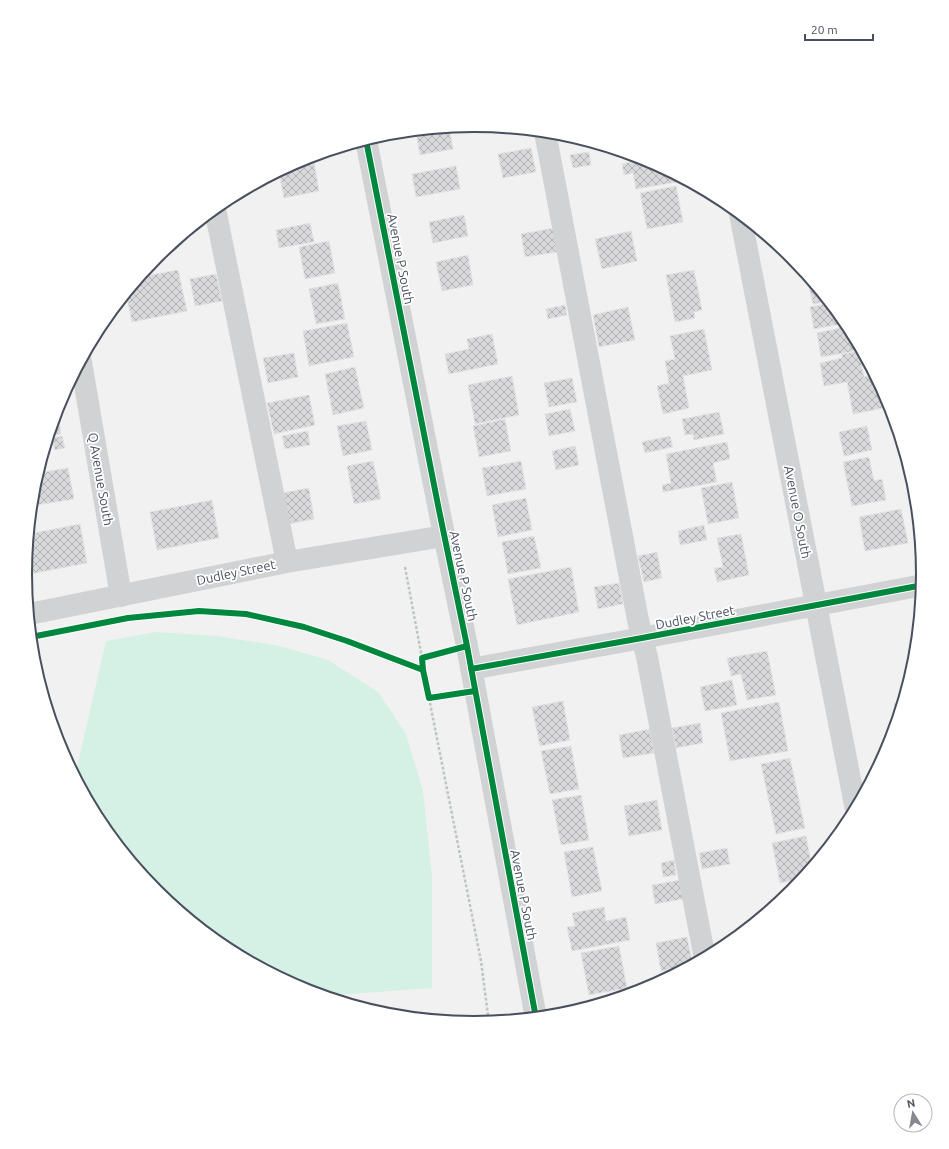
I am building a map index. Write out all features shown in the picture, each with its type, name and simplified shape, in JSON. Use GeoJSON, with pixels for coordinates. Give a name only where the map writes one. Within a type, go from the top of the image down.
{"type":"FeatureCollection","features":[{"type":"Feature","properties":{"kind":"street"},"geometry":{"type":"LineString","coordinates":[[546,138],[638,620],[647,657],[704,953]]}},
{"type":"Feature","properties":{"kind":"street","name":"Avenue P South"},"geometry":{"type":"LineString","coordinates":[[367,145],[471,669],[535,1012]]}},
{"type":"Feature","properties":{"kind":"street"},"geometry":{"type":"LineString","coordinates":[[216,215],[287,562]]}},
{"type":"Feature","properties":{"kind":"street","name":"Avenue O South"},"geometry":{"type":"LineString","coordinates":[[741,221],[854,801]]}},
{"type":"Feature","properties":{"kind":"street","name":"Q Avenue South"},"geometry":{"type":"LineString","coordinates":[[82,370],[121,596]]}},
{"type":"Feature","properties":{"kind":"street","name":"Dudley Street"},"geometry":{"type":"LineString","coordinates":[[34,613],[287,562],[444,536]]}},
{"type":"Feature","properties":{"kind":"street","name":"Dudley Street"},"geometry":{"type":"LineString","coordinates":[[471,669],[917,586]]}},
{"type":"Feature","properties":{"kind":"path"},"geometry":{"type":"LineString","coordinates":[[405,566],[422,658]]}},
{"type":"Feature","properties":{"kind":"path"},"geometry":{"type":"LineString","coordinates":[[429,698],[481,961],[488,1017]]}},
{"type":"Feature","properties":{"kind":"green space"},"geometry":{"type":"Polygon","coordinates":[[[156,632],[218,636],[280,646],[328,660],[378,692],[406,734],[423,791],[432,876],[432,988],[336,995],[305,983],[253,958],[205,926],[162,887],[142,866],[123,844],[91,796],[77,768],[106,641],[156,632]]]}},
{"type":"Feature","properties":{"kind":"building"},"geometry":{"type":"Polygon","coordinates":[[[450,133],[453,149],[420,155],[417,136],[450,133]]]}},
{"type":"Feature","properties":{"kind":"building"},"geometry":{"type":"Polygon","coordinates":[[[531,148],[536,172],[503,178],[498,154],[531,148]]]}},
{"type":"Feature","properties":{"kind":"building"},"geometry":{"type":"Polygon","coordinates":[[[589,152],[591,165],[573,168],[570,155],[589,152]]]}},
{"type":"Feature","properties":{"kind":"building"},"geometry":{"type":"Polygon","coordinates":[[[314,162],[319,191],[284,198],[280,178],[314,162]]]}},
{"type":"Feature","properties":{"kind":"building"},"geometry":{"type":"Polygon","coordinates":[[[633,162],[677,182],[636,189],[633,173],[624,175],[622,164],[633,162]]]}},
{"type":"Feature","properties":{"kind":"building"},"geometry":{"type":"Polygon","coordinates":[[[456,166],[460,189],[416,197],[412,174],[456,166]]]}},
{"type":"Feature","properties":{"kind":"building"},"geometry":{"type":"Polygon","coordinates":[[[676,186],[683,222],[647,229],[640,193],[676,186]]]}},
{"type":"Feature","properties":{"kind":"building"},"geometry":{"type":"Polygon","coordinates":[[[464,215],[468,236],[433,243],[429,222],[464,215]]]}},
{"type":"Feature","properties":{"kind":"building"},"geometry":{"type":"Polygon","coordinates":[[[310,223],[314,242],[279,248],[276,230],[310,223]]]}},
{"type":"Feature","properties":{"kind":"building"},"geometry":{"type":"Polygon","coordinates":[[[554,228],[558,252],[525,257],[521,234],[554,228]]]}},
{"type":"Feature","properties":{"kind":"building"},"geometry":{"type":"Polygon","coordinates":[[[631,231],[637,261],[602,269],[595,239],[631,231]]]}},
{"type":"Feature","properties":{"kind":"building"},"geometry":{"type":"Polygon","coordinates":[[[329,241],[335,273],[305,279],[299,247],[329,241]]]}},
{"type":"Feature","properties":{"kind":"building"},"geometry":{"type":"Polygon","coordinates":[[[468,255],[473,285],[442,291],[436,262],[468,255]]]}},
{"type":"Feature","properties":{"kind":"building"},"geometry":{"type":"Polygon","coordinates":[[[178,270],[187,311],[132,322],[127,300],[149,275],[178,270]]]}},
{"type":"Feature","properties":{"kind":"building"},"geometry":{"type":"Polygon","coordinates":[[[694,270],[702,310],[694,312],[695,318],[675,322],[666,275],[694,270]]]}},
{"type":"Feature","properties":{"kind":"building"},"geometry":{"type":"Polygon","coordinates":[[[216,274],[222,301],[195,306],[190,279],[216,274]]]}},
{"type":"Feature","properties":{"kind":"building"},"geometry":{"type":"Polygon","coordinates":[[[338,283],[345,319],[316,324],[309,289],[338,283]]]}},
{"type":"Feature","properties":{"kind":"building"},"geometry":{"type":"Polygon","coordinates":[[[810,286],[823,302],[813,304],[810,286]]]}},
{"type":"Feature","properties":{"kind":"building"},"geometry":{"type":"Polygon","coordinates":[[[825,304],[839,324],[814,329],[810,307],[825,304]]]}},
{"type":"Feature","properties":{"kind":"building"},"geometry":{"type":"Polygon","coordinates":[[[565,305],[567,315],[548,319],[546,309],[565,305]]]}},
{"type":"Feature","properties":{"kind":"building"},"geometry":{"type":"Polygon","coordinates":[[[628,307],[635,340],[599,347],[593,315],[628,307]]]}},
{"type":"Feature","properties":{"kind":"building"},"geometry":{"type":"Polygon","coordinates":[[[347,323],[354,357],[309,366],[303,331],[347,323]]]}},
{"type":"Feature","properties":{"kind":"building"},"geometry":{"type":"Polygon","coordinates":[[[841,328],[857,351],[821,357],[817,333],[841,328]]]}},
{"type":"Feature","properties":{"kind":"building"},"geometry":{"type":"Polygon","coordinates":[[[704,329],[712,370],[683,376],[689,408],[663,414],[657,386],[669,383],[665,361],[675,359],[670,336],[704,329]]]}},
{"type":"Feature","properties":{"kind":"building"},"geometry":{"type":"Polygon","coordinates":[[[492,334],[498,364],[449,374],[445,354],[469,349],[467,339],[492,334]]]}},
{"type":"Feature","properties":{"kind":"building"},"geometry":{"type":"Polygon","coordinates":[[[857,351],[860,358],[864,377],[869,376],[884,408],[853,414],[847,382],[824,386],[820,363],[842,358],[842,354],[857,351]]]}},
{"type":"Feature","properties":{"kind":"building"},"geometry":{"type":"Polygon","coordinates":[[[294,353],[298,377],[268,383],[263,358],[294,353]]]}},
{"type":"Feature","properties":{"kind":"building"},"geometry":{"type":"Polygon","coordinates":[[[355,367],[364,408],[333,415],[325,374],[355,367]]]}},
{"type":"Feature","properties":{"kind":"building"},"geometry":{"type":"Polygon","coordinates":[[[512,376],[519,415],[475,424],[468,385],[512,376]]]}},
{"type":"Feature","properties":{"kind":"building"},"geometry":{"type":"Polygon","coordinates":[[[572,378],[577,402],[549,407],[544,383],[572,378]]]}},
{"type":"Feature","properties":{"kind":"building"},"geometry":{"type":"Polygon","coordinates":[[[309,395],[315,425],[274,434],[267,403],[309,395]]]}},
{"type":"Feature","properties":{"kind":"building"},"geometry":{"type":"Polygon","coordinates":[[[570,409],[575,431],[549,436],[545,414],[570,409]]]}},
{"type":"Feature","properties":{"kind":"building"},"geometry":{"type":"Polygon","coordinates":[[[719,412],[724,434],[694,440],[693,434],[685,435],[682,419],[719,412]]]}},
{"type":"Feature","properties":{"kind":"building"},"geometry":{"type":"Polygon","coordinates":[[[505,419],[511,451],[479,457],[473,426],[505,419]]]}},
{"type":"Feature","properties":{"kind":"building"},"geometry":{"type":"Polygon","coordinates":[[[366,421],[372,450],[343,456],[337,426],[366,421]]]}},
{"type":"Feature","properties":{"kind":"building"},"geometry":{"type":"Polygon","coordinates":[[[59,422],[61,434],[54,435],[59,422]]]}},
{"type":"Feature","properties":{"kind":"building"},"geometry":{"type":"Polygon","coordinates":[[[867,426],[872,450],[844,456],[839,432],[867,426]]]}},
{"type":"Feature","properties":{"kind":"building"},"geometry":{"type":"Polygon","coordinates":[[[308,431],[310,445],[285,449],[282,436],[308,431]]]}},
{"type":"Feature","properties":{"kind":"building"},"geometry":{"type":"Polygon","coordinates":[[[62,436],[65,448],[55,450],[53,438],[62,436]]]}},
{"type":"Feature","properties":{"kind":"building"},"geometry":{"type":"Polygon","coordinates":[[[670,436],[673,447],[645,453],[642,442],[670,436]]]}},
{"type":"Feature","properties":{"kind":"building"},"geometry":{"type":"Polygon","coordinates":[[[727,442],[730,459],[713,463],[717,482],[663,492],[662,485],[671,483],[666,454],[727,442]]]}},
{"type":"Feature","properties":{"kind":"building"},"geometry":{"type":"Polygon","coordinates":[[[575,446],[579,465],[556,470],[552,451],[575,446]]]}},
{"type":"Feature","properties":{"kind":"building"},"geometry":{"type":"Polygon","coordinates":[[[869,457],[874,481],[882,479],[886,500],[852,506],[843,462],[869,457]]]}},
{"type":"Feature","properties":{"kind":"building"},"geometry":{"type":"Polygon","coordinates":[[[373,461],[381,499],[354,504],[347,466],[373,461]]]}},
{"type":"Feature","properties":{"kind":"building"},"geometry":{"type":"Polygon","coordinates":[[[521,461],[526,489],[487,496],[482,468],[521,461]]]}},
{"type":"Feature","properties":{"kind":"building"},"geometry":{"type":"Polygon","coordinates":[[[68,468],[74,499],[38,505],[44,472],[68,468]]]}},
{"type":"Feature","properties":{"kind":"building"},"geometry":{"type":"Polygon","coordinates":[[[732,482],[739,518],[708,524],[701,488],[732,482]]]}},
{"type":"Feature","properties":{"kind":"building"},"geometry":{"type":"Polygon","coordinates":[[[309,488],[314,519],[288,524],[282,493],[309,488]]]}},
{"type":"Feature","properties":{"kind":"building"},"geometry":{"type":"Polygon","coordinates":[[[526,498],[532,530],[498,537],[492,505],[526,498]]]}},
{"type":"Feature","properties":{"kind":"building"},"geometry":{"type":"Polygon","coordinates":[[[212,500],[219,538],[157,550],[150,512],[212,500]]]}},
{"type":"Feature","properties":{"kind":"building"},"geometry":{"type":"Polygon","coordinates":[[[901,509],[908,543],[865,551],[859,517],[901,509]]]}},
{"type":"Feature","properties":{"kind":"building"},"geometry":{"type":"Polygon","coordinates":[[[80,524],[87,563],[32,574],[34,533],[80,524]]]}},
{"type":"Feature","properties":{"kind":"building"},"geometry":{"type":"Polygon","coordinates":[[[704,525],[707,540],[680,545],[678,531],[704,525]]]}},
{"type":"Feature","properties":{"kind":"building"},"geometry":{"type":"Polygon","coordinates":[[[741,534],[749,575],[717,582],[714,568],[723,567],[717,538],[741,534]]]}},
{"type":"Feature","properties":{"kind":"building"},"geometry":{"type":"Polygon","coordinates":[[[534,536],[541,568],[508,574],[502,542],[534,536]]]}},
{"type":"Feature","properties":{"kind":"building"},"geometry":{"type":"Polygon","coordinates":[[[657,552],[662,578],[644,582],[638,556],[657,552]]]}},
{"type":"Feature","properties":{"kind":"building"},"geometry":{"type":"Polygon","coordinates":[[[571,567],[579,612],[517,625],[508,579],[571,567]]]}},
{"type":"Feature","properties":{"kind":"building"},"geometry":{"type":"Polygon","coordinates":[[[619,583],[623,604],[598,609],[594,587],[619,583]]]}},
{"type":"Feature","properties":{"kind":"building"},"geometry":{"type":"Polygon","coordinates":[[[767,651],[776,695],[747,700],[741,674],[731,676],[727,658],[767,651]]]}},
{"type":"Feature","properties":{"kind":"building"},"geometry":{"type":"Polygon","coordinates":[[[732,680],[737,705],[705,711],[700,687],[732,680]]]}},
{"type":"Feature","properties":{"kind":"building"},"geometry":{"type":"Polygon","coordinates":[[[563,701],[570,740],[540,746],[532,707],[563,701]]]}},
{"type":"Feature","properties":{"kind":"building"},"geometry":{"type":"Polygon","coordinates":[[[779,702],[788,751],[730,761],[721,713],[779,702]]]}},
{"type":"Feature","properties":{"kind":"building"},"geometry":{"type":"Polygon","coordinates":[[[898,703],[895,712],[894,704],[898,703]]]}},
{"type":"Feature","properties":{"kind":"building"},"geometry":{"type":"Polygon","coordinates":[[[700,723],[703,743],[676,748],[672,728],[700,723]]]}},
{"type":"Feature","properties":{"kind":"building"},"geometry":{"type":"Polygon","coordinates":[[[650,729],[654,753],[623,758],[619,735],[650,729]]]}},
{"type":"Feature","properties":{"kind":"building"},"geometry":{"type":"Polygon","coordinates":[[[571,746],[579,789],[550,794],[541,751],[571,746]]]}},
{"type":"Feature","properties":{"kind":"building"},"geometry":{"type":"Polygon","coordinates":[[[790,758],[805,828],[776,834],[761,764],[790,758]]]}},
{"type":"Feature","properties":{"kind":"building"},"geometry":{"type":"Polygon","coordinates":[[[581,795],[589,840],[561,845],[552,800],[581,795]]]}},
{"type":"Feature","properties":{"kind":"building"},"geometry":{"type":"Polygon","coordinates":[[[657,800],[662,830],[629,836],[624,806],[657,800]]]}},
{"type":"Feature","properties":{"kind":"building"},"geometry":{"type":"Polygon","coordinates":[[[806,836],[811,862],[793,880],[780,883],[772,843],[806,836]]]}},
{"type":"Feature","properties":{"kind":"building"},"geometry":{"type":"Polygon","coordinates":[[[593,847],[602,891],[572,897],[564,852],[593,847]]]}},
{"type":"Feature","properties":{"kind":"building"},"geometry":{"type":"Polygon","coordinates":[[[727,848],[730,864],[702,869],[699,853],[727,848]]]}},
{"type":"Feature","properties":{"kind":"building"},"geometry":{"type":"Polygon","coordinates":[[[674,860],[676,875],[663,877],[661,863],[674,860]]]}},
{"type":"Feature","properties":{"kind":"building"},"geometry":{"type":"Polygon","coordinates":[[[680,880],[683,899],[655,904],[652,885],[680,880]]]}},
{"type":"Feature","properties":{"kind":"building"},"geometry":{"type":"Polygon","coordinates":[[[604,907],[606,921],[626,917],[630,940],[572,951],[567,927],[575,926],[572,913],[604,907]]]}},
{"type":"Feature","properties":{"kind":"building"},"geometry":{"type":"Polygon","coordinates":[[[687,937],[692,960],[675,968],[661,971],[656,943],[687,937]]]}},
{"type":"Feature","properties":{"kind":"building"},"geometry":{"type":"Polygon","coordinates":[[[619,946],[627,988],[589,995],[581,953],[619,946]]]}},
{"type":"Feature","properties":{"kind":"cycle path"},"geometry":{"type":"LineString","coordinates":[[367,145],[467,646],[535,1012]]}},
{"type":"Feature","properties":{"kind":"cycle path"},"geometry":{"type":"LineString","coordinates":[[471,669],[917,586]]}},
{"type":"Feature","properties":{"kind":"cycle path"},"geometry":{"type":"LineString","coordinates":[[37,636],[128,618],[199,611],[246,614],[304,627],[347,641],[423,670],[422,658],[467,646]]}},
{"type":"Feature","properties":{"kind":"cycle path"},"geometry":{"type":"LineString","coordinates":[[423,670],[429,698],[475,691]]}}]}
